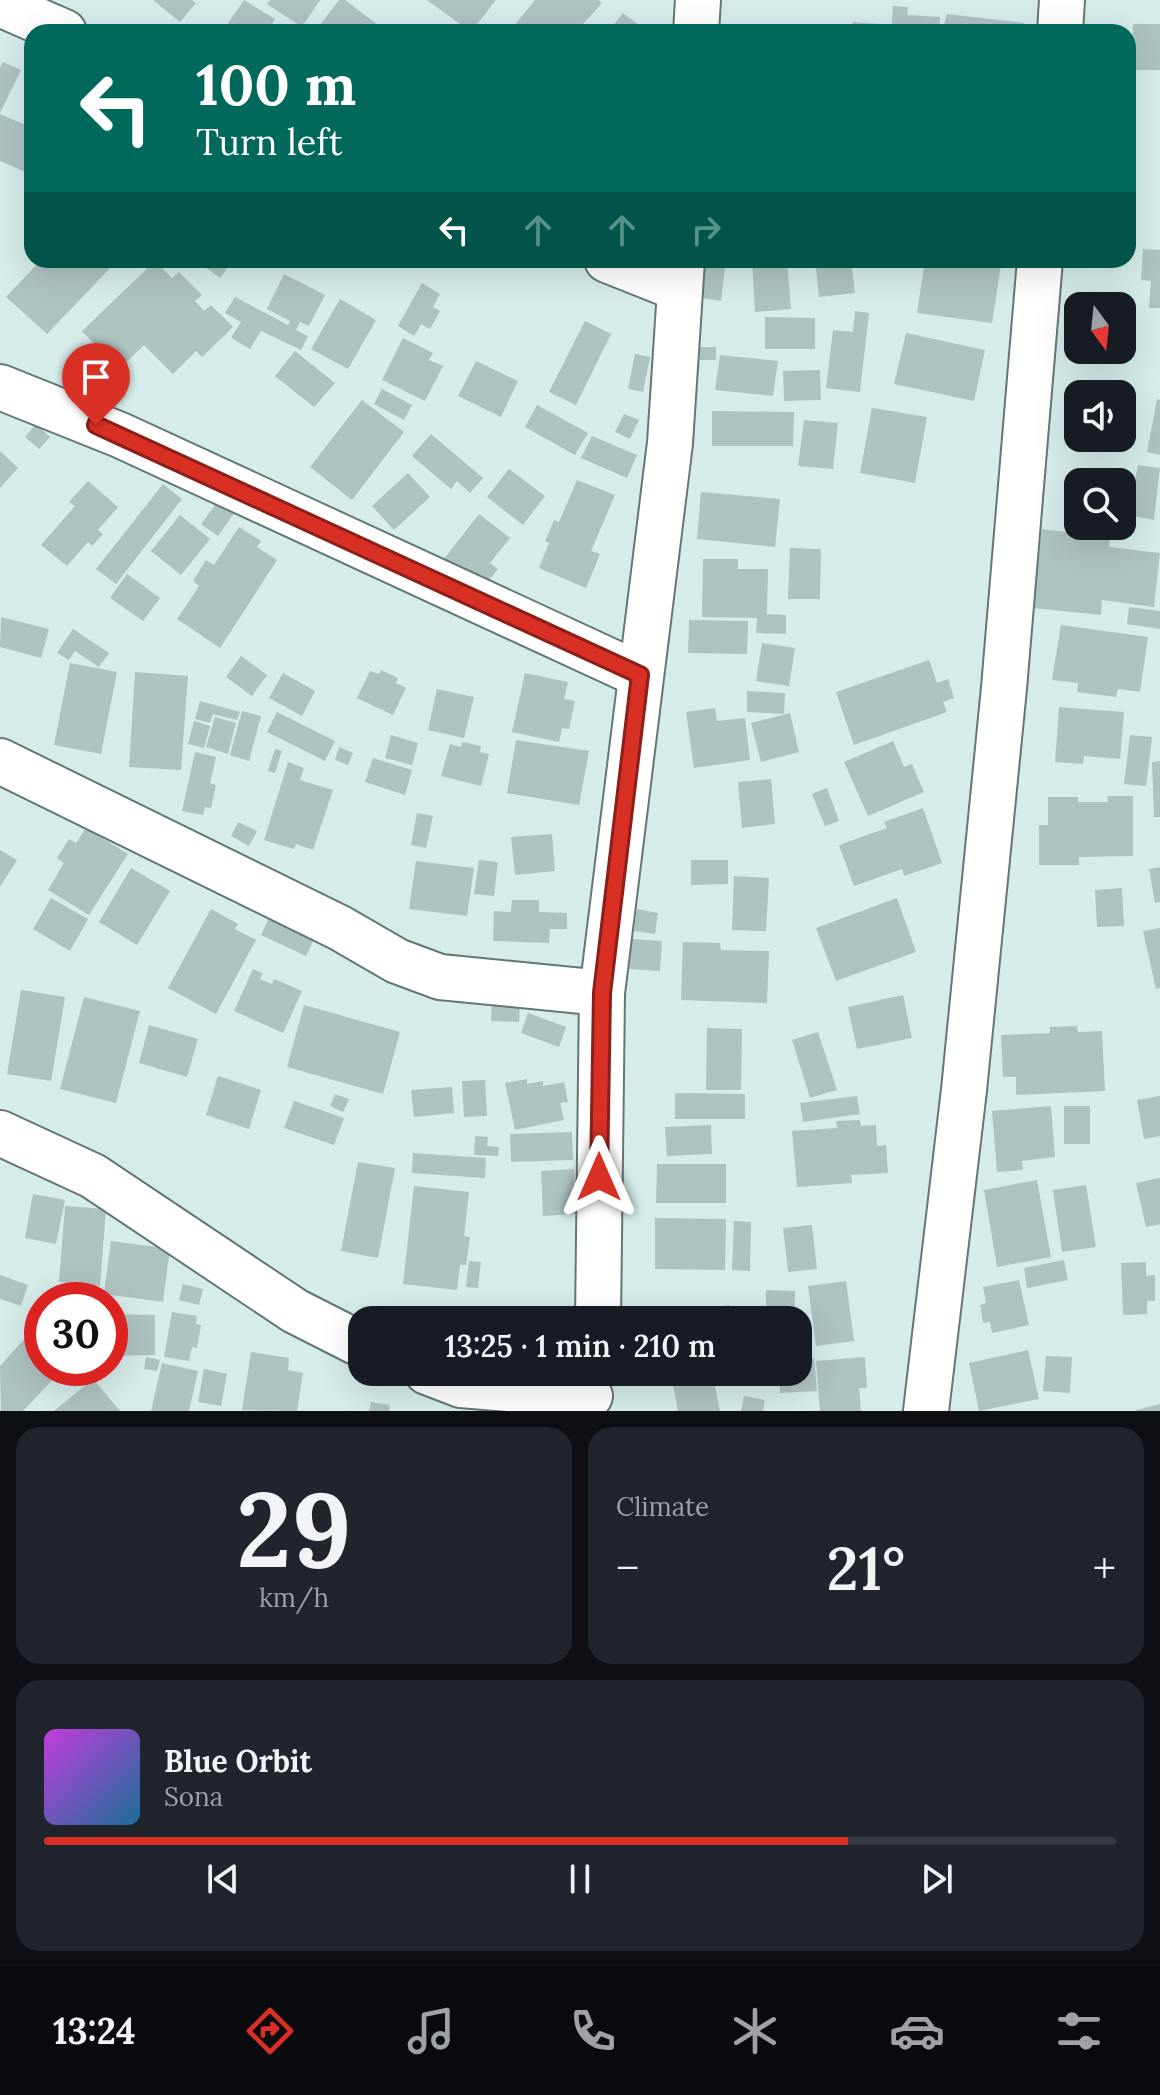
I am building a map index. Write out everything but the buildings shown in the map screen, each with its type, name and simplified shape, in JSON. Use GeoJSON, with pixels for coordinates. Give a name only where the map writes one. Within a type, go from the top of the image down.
{"type":"FeatureCollection","features":[{"type":"Feature","properties":{"kind":"street"},"geometry":{"type":"LineString","coordinates":[[696,24],[698,0]]}},
{"type":"Feature","properties":{"kind":"street"},"geometry":{"type":"LineString","coordinates":[[1060,24],[1062,0]]}},
{"type":"Feature","properties":{"kind":"street"},"geometry":{"type":"LineString","coordinates":[[0,4],[46,24]]}},
{"type":"Feature","properties":{"kind":"street"},"geometry":{"type":"LineString","coordinates":[[598,1306],[602,993],[670,443],[681,274],[649,268]]}},
{"type":"Feature","properties":{"kind":"street"},"geometry":{"type":"LineString","coordinates":[[926,1411],[964,1090],[1001,718],[1039,268]]}},
{"type":"Feature","properties":{"kind":"street"},"geometry":{"type":"LineString","coordinates":[[0,387],[120,435],[640,675]]}},
{"type":"Feature","properties":{"kind":"street"},"geometry":{"type":"LineString","coordinates":[[0,761],[340,928],[397,961],[440,977],[470,982],[602,993]]}},
{"type":"Feature","properties":{"kind":"street"},"geometry":{"type":"LineString","coordinates":[[0,1133],[93,1176],[295,1311],[348,1338]]}},
{"type":"Feature","properties":{"kind":"street"},"geometry":{"type":"LineString","coordinates":[[477,1386],[590,1393]]}},
{"type":"Feature","properties":{"kind":"route"},"geometry":{"type":"LineString","coordinates":[[96,425],[335,532],[640,675],[602,993],[599,1177]]}}]}
